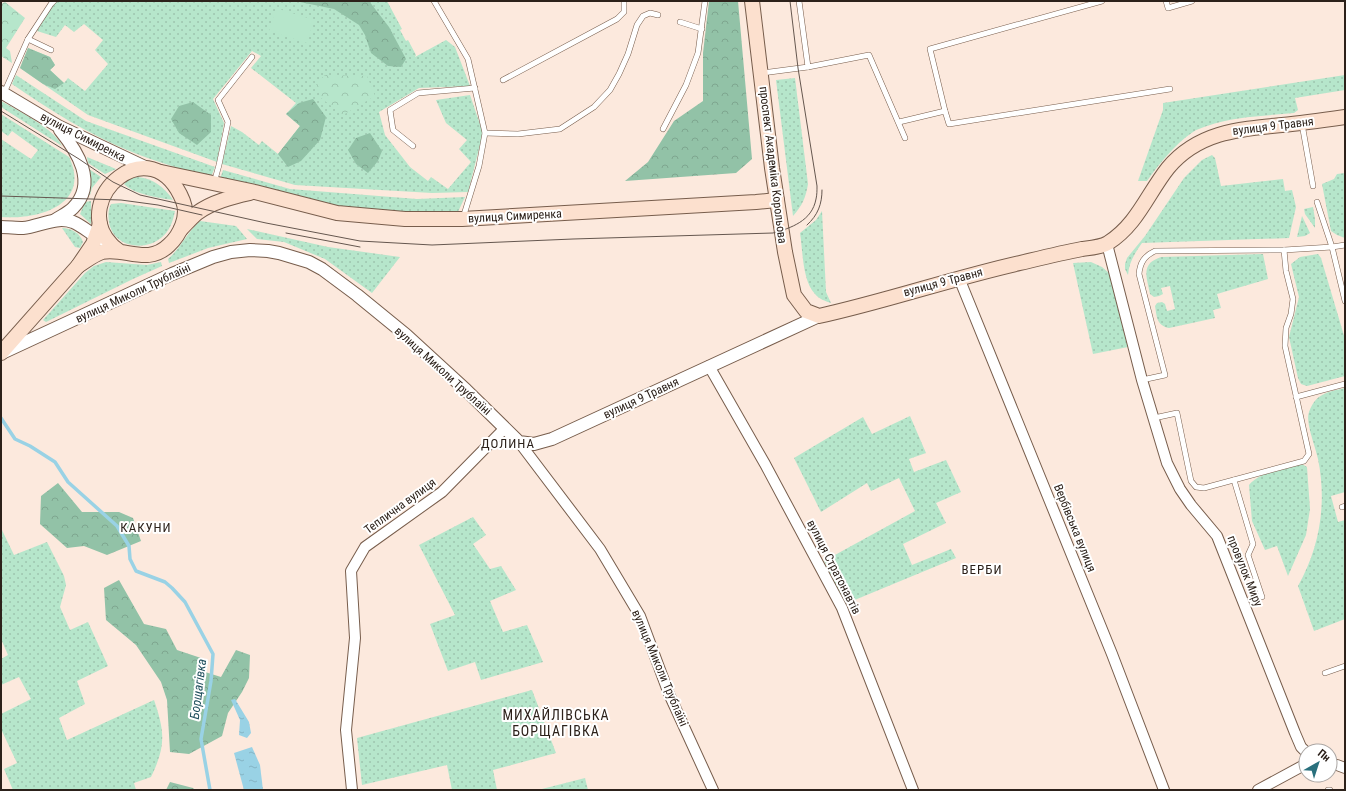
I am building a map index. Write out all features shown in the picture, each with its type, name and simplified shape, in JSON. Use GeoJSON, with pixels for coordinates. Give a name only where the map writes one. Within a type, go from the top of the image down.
{"type":"FeatureCollection","features":[{"type":"Feature","properties":{"kind":"main road","name":"проспект Академіка Корольова"},"geometry":{"type":"LineString","coordinates":[[752,1],[784,252],[794,295],[806,311],[819,316]]}},
{"type":"Feature","properties":{"kind":"main road","name":"вулиця 9 Травня"},"geometry":{"type":"LineString","coordinates":[[819,316],[959,278],[1056,254],[1107,244],[1125,230],[1140,211],[1167,169],[1182,153],[1202,141],[1227,132],[1255,127],[1302,123],[1345,117]]}},
{"type":"Feature","properties":{"kind":"main road"},"geometry":{"type":"LineString","coordinates":[[1,353],[78,266],[90,248],[98,230],[99,206],[113,182],[131,170],[146,168],[161,172],[173,183],[184,204],[185,217],[181,229],[175,239],[168,247],[145,256],[134,255],[115,248],[104,234],[98,230]]}},
{"type":"Feature","properties":{"kind":"main road","name":"вулиця Симиренка"},"geometry":{"type":"LineString","coordinates":[[161,172],[255,192],[337,213],[405,219],[462,219],[749,203],[777,200]]}},
{"type":"Feature","properties":{"kind":"main road","name":"вулиця Симиренка"},"geometry":{"type":"LineString","coordinates":[[181,229],[197,214],[209,207],[231,197],[255,192]]}},
{"type":"Feature","properties":{"kind":"main road"},"geometry":{"type":"LineString","coordinates":[[78,266],[93,256],[115,248]]}},
{"type":"Feature","properties":{"kind":"street","name":"вулиця Симиренка"},"geometry":{"type":"LineString","coordinates":[[2,92],[58,126],[146,168]]}},
{"type":"Feature","properties":{"kind":"street"},"geometry":{"type":"LineString","coordinates":[[1,227],[22,228],[43,224],[54,220],[74,207],[81,198],[84,191],[84,169],[72,144],[58,126]]}},
{"type":"Feature","properties":{"kind":"street"},"geometry":{"type":"LineString","coordinates":[[54,220],[74,222],[98,230]]}},
{"type":"Feature","properties":{"kind":"street","name":"провулок Миру"},"geometry":{"type":"LineString","coordinates":[[1107,244],[1142,380],[1167,463],[1180,489],[1191,505],[1218,536],[1299,743]]}},
{"type":"Feature","properties":{"kind":"street","name":"вулиця Миколи Трублаїні"},"geometry":{"type":"LineString","coordinates":[[1,353],[172,274],[213,257],[231,252],[250,250],[279,252],[308,262],[322,269],[351,290],[406,335],[505,428],[518,442],[600,548],[640,616],[669,694],[714,790]]}},
{"type":"Feature","properties":{"kind":"street","name":"Вербівська вулиця"},"geometry":{"type":"LineString","coordinates":[[959,278],[1109,646],[1164,790]]}},
{"type":"Feature","properties":{"kind":"street","name":"вулиця 9 Травня"},"geometry":{"type":"LineString","coordinates":[[518,442],[534,444],[552,439],[819,316]]}},
{"type":"Feature","properties":{"kind":"street","name":"вулиця Стратонавтів"},"geometry":{"type":"LineString","coordinates":[[709,366],[765,464],[842,608],[913,790]]}},
{"type":"Feature","properties":{"kind":"street","name":"Теплична вулиця"},"geometry":{"type":"LineString","coordinates":[[352,790],[346,730],[355,638],[351,571],[364,547],[442,492],[505,428]]}},
{"type":"Feature","properties":{"kind":"street"},"geometry":{"type":"LineString","coordinates":[[1258,790],[1298,768]]}},
{"type":"Feature","properties":{"kind":"lane"},"geometry":{"type":"LineString","coordinates":[[2,92],[28,38],[54,1]]}},
{"type":"Feature","properties":{"kind":"lane"},"geometry":{"type":"LineString","coordinates":[[434,1],[468,60],[485,133],[479,166],[462,219]]}},
{"type":"Feature","properties":{"kind":"lane"},"geometry":{"type":"LineString","coordinates":[[504,80],[617,19],[624,12],[624,1]]}},
{"type":"Feature","properties":{"kind":"lane"},"geometry":{"type":"LineString","coordinates":[[663,129],[686,85],[698,53],[705,1]]}},
{"type":"Feature","properties":{"kind":"lane"},"geometry":{"type":"LineString","coordinates":[[799,1],[808,67]]}},
{"type":"Feature","properties":{"kind":"lane"},"geometry":{"type":"LineString","coordinates":[[1102,1],[930,49],[949,124],[1170,89]]}},
{"type":"Feature","properties":{"kind":"lane"},"geometry":{"type":"LineString","coordinates":[[1166,1],[1168,8],[1192,1]]}},
{"type":"Feature","properties":{"kind":"lane"},"geometry":{"type":"LineString","coordinates":[[485,133],[518,134],[560,129],[594,107],[610,90],[619,74],[628,54],[637,25],[643,16],[650,13],[658,15]]}},
{"type":"Feature","properties":{"kind":"lane"},"geometry":{"type":"LineString","coordinates":[[680,22],[702,29]]}},
{"type":"Feature","properties":{"kind":"lane"},"geometry":{"type":"LineString","coordinates":[[28,38],[51,50]]}},
{"type":"Feature","properties":{"kind":"lane"},"geometry":{"type":"LineString","coordinates":[[761,73],[808,67],[869,55],[905,138]]}},
{"type":"Feature","properties":{"kind":"lane"},"geometry":{"type":"LineString","coordinates":[[213,184],[219,165],[228,122],[218,100],[252,57]]}},
{"type":"Feature","properties":{"kind":"lane"},"geometry":{"type":"LineString","coordinates":[[413,146],[393,130],[390,110],[418,93],[475,88]]}},
{"type":"Feature","properties":{"kind":"lane"},"geometry":{"type":"LineString","coordinates":[[898,122],[945,111]]}},
{"type":"Feature","properties":{"kind":"lane"},"geometry":{"type":"LineString","coordinates":[[1302,123],[1313,186]]}},
{"type":"Feature","properties":{"kind":"lane"},"geometry":{"type":"LineString","coordinates":[[1317,202],[1332,247],[1345,301]]}},
{"type":"Feature","properties":{"kind":"lane"},"geometry":{"type":"LineString","coordinates":[[1142,380],[1165,375],[1139,274],[1140,265],[1147,255],[1155,251],[1284,250],[1345,245]]}},
{"type":"Feature","properties":{"kind":"lane"},"geometry":{"type":"LineString","coordinates":[[1154,418],[1178,413],[1191,481],[1196,487],[1204,488],[1304,460],[1309,454],[1285,346],[1286,328],[1291,314],[1293,299],[1286,271],[1284,250]]}},
{"type":"Feature","properties":{"kind":"lane"},"geometry":{"type":"LineString","coordinates":[[1296,397],[1345,384]]}},
{"type":"Feature","properties":{"kind":"lane"},"geometry":{"type":"LineString","coordinates":[[1234,480],[1253,544],[1248,555],[1262,598]]}},
{"type":"Feature","properties":{"kind":"lane"},"geometry":{"type":"LineString","coordinates":[[1325,673],[1345,666]]}},
{"type":"Feature","properties":{"kind":"green space"},"geometry":{"type":"Polygon","coordinates":[[[58,1],[387,1],[402,29],[400,30],[406,41],[408,40],[416,55],[415,57],[446,40],[455,47],[470,86],[419,88],[379,112],[385,135],[410,167],[428,181],[431,177],[448,189],[471,162],[459,149],[467,140],[446,123],[436,100],[470,95],[483,133],[468,192],[432,193],[295,185],[222,164],[231,126],[242,132],[259,145],[262,141],[278,154],[300,126],[286,114],[296,103],[251,68],[261,56],[252,51],[213,99],[224,123],[217,162],[88,115],[20,68],[28,48],[50,57],[55,65],[50,70],[64,83],[68,78],[85,91],[108,64],[95,50],[103,40],[84,24],[74,32],[65,25],[56,37],[37,31],[53,5],[58,1]]]}},
{"type":"Feature","properties":{"kind":"green space"},"geometry":{"type":"Polygon","coordinates":[[[295,1],[369,1],[389,27],[406,59],[401,67],[388,66],[371,53],[365,35],[359,25],[334,9],[295,1]]]}},
{"type":"Feature","properties":{"kind":"green space"},"geometry":{"type":"Polygon","coordinates":[[[709,1],[738,1],[752,159],[736,173],[625,181],[648,162],[674,121],[703,101],[703,53],[709,1]]]}},
{"type":"Feature","properties":{"kind":"green space"},"geometry":{"type":"Polygon","coordinates":[[[5,2],[25,18],[6,48],[10,51],[12,63],[1,56],[1,4],[5,2]]]}},
{"type":"Feature","properties":{"kind":"green space"},"geometry":{"type":"Polygon","coordinates":[[[276,8],[314,20],[307,43],[269,31],[276,8]]]}},
{"type":"Feature","properties":{"kind":"green space"},"geometry":{"type":"Polygon","coordinates":[[[28,48],[50,57],[55,65],[50,70],[64,83],[55,89],[43,84],[20,68],[28,48]]]}},
{"type":"Feature","properties":{"kind":"green space"},"geometry":{"type":"Polygon","coordinates":[[[16,75],[86,121],[215,167],[211,177],[142,156],[100,138],[55,112],[12,84],[16,75]]]}},
{"type":"Feature","properties":{"kind":"green space"},"geometry":{"type":"Polygon","coordinates":[[[325,75],[367,76],[375,96],[343,115],[321,98],[316,83],[325,75]]]}},
{"type":"Feature","properties":{"kind":"green space"},"geometry":{"type":"Polygon","coordinates":[[[1345,75],[1345,90],[1295,98],[1298,110],[1294,113],[1228,120],[1196,130],[1174,148],[1147,181],[1138,181],[1163,110],[1163,103],[1345,75]]]}},
{"type":"Feature","properties":{"kind":"green space"},"geometry":{"type":"Polygon","coordinates":[[[795,78],[808,184],[803,201],[793,216],[776,80],[795,78]]]}},
{"type":"Feature","properties":{"kind":"green space"},"geometry":{"type":"Polygon","coordinates":[[[313,99],[326,117],[320,140],[301,161],[288,167],[278,154],[300,126],[286,114],[299,103],[313,99]]]}},
{"type":"Feature","properties":{"kind":"green space"},"geometry":{"type":"Polygon","coordinates":[[[1,101],[44,127],[52,133],[62,146],[1,107],[1,101]]]}},
{"type":"Feature","properties":{"kind":"green space"},"geometry":{"type":"Polygon","coordinates":[[[193,102],[211,115],[211,132],[197,145],[179,133],[171,119],[179,106],[193,102]]]}},
{"type":"Feature","properties":{"kind":"green space"},"geometry":{"type":"Polygon","coordinates":[[[1,114],[69,157],[74,173],[73,187],[67,198],[58,206],[45,212],[30,216],[1,217],[1,139],[31,159],[38,150],[12,131],[8,136],[1,131],[1,114]]]}},
{"type":"Feature","properties":{"kind":"green space"},"geometry":{"type":"Polygon","coordinates":[[[370,133],[382,151],[378,161],[368,173],[356,164],[348,150],[356,138],[370,133]]]}},
{"type":"Feature","properties":{"kind":"green space"},"geometry":{"type":"Polygon","coordinates":[[[1212,155],[1215,158],[1221,186],[1283,179],[1285,191],[1292,190],[1296,207],[1289,238],[1142,243],[1131,262],[1128,275],[1125,269],[1127,258],[1145,236],[1184,178],[1202,160],[1212,155]]]}},
{"type":"Feature","properties":{"kind":"green space"},"geometry":{"type":"Polygon","coordinates":[[[87,157],[116,169],[105,174],[88,163],[87,157]]]}},
{"type":"Feature","properties":{"kind":"green space"},"geometry":{"type":"Polygon","coordinates":[[[89,169],[101,177],[92,188],[90,195],[86,196],[90,176],[89,169]]]}},
{"type":"Feature","properties":{"kind":"green space"},"geometry":{"type":"Polygon","coordinates":[[[223,170],[290,189],[417,199],[465,197],[457,214],[405,215],[344,208],[220,179],[223,170]]]}},
{"type":"Feature","properties":{"kind":"green space"},"geometry":{"type":"Polygon","coordinates":[[[1345,173],[1345,238],[1331,231],[1322,184],[1334,179],[1337,174],[1345,173]]]}},
{"type":"Feature","properties":{"kind":"green space"},"geometry":{"type":"Polygon","coordinates":[[[138,177],[158,184],[173,200],[140,193],[124,184],[131,178],[138,177]]]}},
{"type":"Feature","properties":{"kind":"green space"},"geometry":{"type":"Polygon","coordinates":[[[91,201],[91,224],[80,214],[85,202],[91,201]]]}},
{"type":"Feature","properties":{"kind":"green space"},"geometry":{"type":"Polygon","coordinates":[[[121,203],[175,211],[171,226],[161,238],[146,245],[130,245],[123,242],[116,237],[112,230],[108,213],[111,204],[121,203]]]}},
{"type":"Feature","properties":{"kind":"green space"},"geometry":{"type":"Polygon","coordinates":[[[1313,207],[1315,228],[1305,214],[1304,209],[1313,207]]]}},
{"type":"Feature","properties":{"kind":"green space"},"geometry":{"type":"Polygon","coordinates":[[[822,211],[826,292],[831,303],[822,300],[811,288],[805,273],[800,233],[816,220],[822,211]]]}},
{"type":"Feature","properties":{"kind":"green space"},"geometry":{"type":"Polygon","coordinates":[[[1302,216],[1310,233],[1305,236],[1297,237],[1302,216]]]}},
{"type":"Feature","properties":{"kind":"green space"},"geometry":{"type":"Polygon","coordinates":[[[200,221],[236,226],[247,239],[208,248],[169,263],[168,259],[200,221]]]}},
{"type":"Feature","properties":{"kind":"green space"},"geometry":{"type":"Polygon","coordinates":[[[62,228],[72,230],[80,236],[83,242],[80,248],[75,247],[62,228]]]}},
{"type":"Feature","properties":{"kind":"green space"},"geometry":{"type":"Polygon","coordinates":[[[247,229],[328,247],[400,257],[372,293],[325,259],[284,242],[257,239],[247,229]]]}},
{"type":"Feature","properties":{"kind":"green space"},"geometry":{"type":"Polygon","coordinates":[[[1263,254],[1268,279],[1217,294],[1221,308],[1213,310],[1215,318],[1169,328],[1159,323],[1155,306],[1157,303],[1162,302],[1165,304],[1167,311],[1175,309],[1170,286],[1161,288],[1163,294],[1159,296],[1154,297],[1150,294],[1146,272],[1150,263],[1154,260],[1161,257],[1263,254]]]}},
{"type":"Feature","properties":{"kind":"green space"},"geometry":{"type":"Polygon","coordinates":[[[1318,254],[1321,258],[1345,339],[1345,376],[1307,386],[1301,384],[1298,378],[1289,337],[1299,297],[1291,264],[1300,257],[1318,254]]]}},
{"type":"Feature","properties":{"kind":"green space"},"geometry":{"type":"Polygon","coordinates":[[[106,262],[147,265],[161,262],[162,266],[46,322],[43,320],[85,273],[94,266],[106,262]]]}},
{"type":"Feature","properties":{"kind":"green space"},"geometry":{"type":"Polygon","coordinates":[[[1091,262],[1102,267],[1110,274],[1128,347],[1093,354],[1073,263],[1091,262]]]}},
{"type":"Feature","properties":{"kind":"green space"},"geometry":{"type":"Polygon","coordinates":[[[1345,388],[1345,492],[1331,496],[1338,522],[1345,520],[1345,619],[1314,631],[1298,586],[1312,556],[1320,524],[1322,492],[1321,475],[1308,422],[1308,416],[1312,406],[1319,397],[1328,392],[1345,388]]]}},
{"type":"Feature","properties":{"kind":"green space"},"geometry":{"type":"Polygon","coordinates":[[[910,416],[926,453],[909,459],[914,472],[946,460],[961,492],[936,503],[946,523],[903,544],[912,565],[951,549],[956,558],[845,604],[824,561],[915,511],[899,478],[871,491],[867,483],[821,512],[794,458],[863,417],[872,434],[910,416]]]}},
{"type":"Feature","properties":{"kind":"green space"},"geometry":{"type":"Polygon","coordinates":[[[1302,464],[1307,467],[1310,509],[1306,535],[1288,576],[1277,546],[1265,550],[1252,521],[1249,485],[1254,480],[1267,474],[1302,464]]]}},
{"type":"Feature","properties":{"kind":"green space"},"geometry":{"type":"Polygon","coordinates":[[[58,483],[82,512],[119,512],[133,518],[141,541],[107,555],[84,546],[67,548],[40,524],[41,496],[58,483]]]}},
{"type":"Feature","properties":{"kind":"green space"},"geometry":{"type":"Polygon","coordinates":[[[473,517],[486,535],[473,544],[490,569],[501,566],[516,590],[490,601],[503,632],[527,625],[543,662],[481,680],[475,662],[448,671],[430,624],[455,615],[419,545],[473,517]]]}},
{"type":"Feature","properties":{"kind":"green space"},"geometry":{"type":"Polygon","coordinates":[[[1,528],[14,555],[47,542],[64,576],[66,585],[60,607],[70,630],[88,622],[108,666],[77,681],[85,704],[59,718],[67,740],[154,700],[162,730],[161,747],[156,766],[151,777],[134,783],[136,790],[13,790],[4,769],[17,763],[1,729],[1,714],[31,699],[19,677],[1,685],[1,659],[8,655],[1,639],[1,528]]]}},
{"type":"Feature","properties":{"kind":"green space"},"geometry":{"type":"Polygon","coordinates":[[[119,580],[144,624],[166,629],[177,650],[201,658],[205,672],[221,677],[236,650],[250,655],[249,678],[242,692],[228,713],[222,736],[189,754],[170,752],[167,700],[161,682],[136,645],[106,620],[104,588],[119,580]]]}},
{"type":"Feature","properties":{"kind":"green space"},"geometry":{"type":"Polygon","coordinates":[[[532,690],[556,753],[493,770],[497,790],[452,790],[447,765],[362,785],[357,738],[532,690]]]}},
{"type":"Feature","properties":{"kind":"green space"},"geometry":{"type":"Polygon","coordinates":[[[585,778],[588,790],[538,790],[585,778]]]}},
{"type":"Feature","properties":{"kind":"green space"},"geometry":{"type":"Polygon","coordinates":[[[170,782],[193,788],[195,790],[166,790],[170,782]]]}},
{"type":"Feature","properties":{"kind":"water"},"geometry":{"type":"Polygon","coordinates":[[[235,699],[249,722],[251,733],[247,738],[239,735],[240,720],[231,700],[235,699]]]}},
{"type":"Feature","properties":{"kind":"water"},"geometry":{"type":"Polygon","coordinates":[[[252,747],[260,765],[263,790],[244,790],[234,753],[252,747]]]}},
{"type":"Feature","properties":{"kind":"waterway","name":"Борщагівка"},"geometry":{"type":"LineString","coordinates":[[1,418],[15,439],[30,446],[55,462],[68,482],[117,526],[129,546],[130,559],[136,571],[165,582],[185,602],[213,654],[211,681],[201,739],[210,790]]}},
{"type":"Feature","properties":{"kind":"tram line"},"geometry":{"type":"LineString","coordinates":[[1,111],[79,159],[113,182],[140,195],[266,223],[360,241],[432,245],[773,233],[787,229],[805,218],[814,207],[817,194],[798,68],[790,1]]}},
{"type":"Feature","properties":{"kind":"tram line"},"geometry":{"type":"LineString","coordinates":[[807,225],[819,209],[822,190]]}},
{"type":"Feature","properties":{"kind":"tram line"},"geometry":{"type":"LineString","coordinates":[[1,196],[121,200],[158,205],[202,215]]}},
{"type":"Feature","properties":{"kind":"tram line"},"geometry":{"type":"LineString","coordinates":[[286,233],[360,247]]}},
{"type":"Feature","properties":{"kind":"district","name":"ДОЛИНА"},"geometry":{"type":"Point","coordinates":[508,443]}},
{"type":"Feature","properties":{"kind":"district","name":"КАКУНИ"},"geometry":{"type":"Point","coordinates":[146,527]}},
{"type":"Feature","properties":{"kind":"district","name":"ВЕРБИ"},"geometry":{"type":"Point","coordinates":[982,569]}},
{"type":"Feature","properties":{"kind":"district","name":"МИХАЙЛІВСЬКА БОРЩАГІВКА"},"geometry":{"type":"Point","coordinates":[556,724]}}]}
